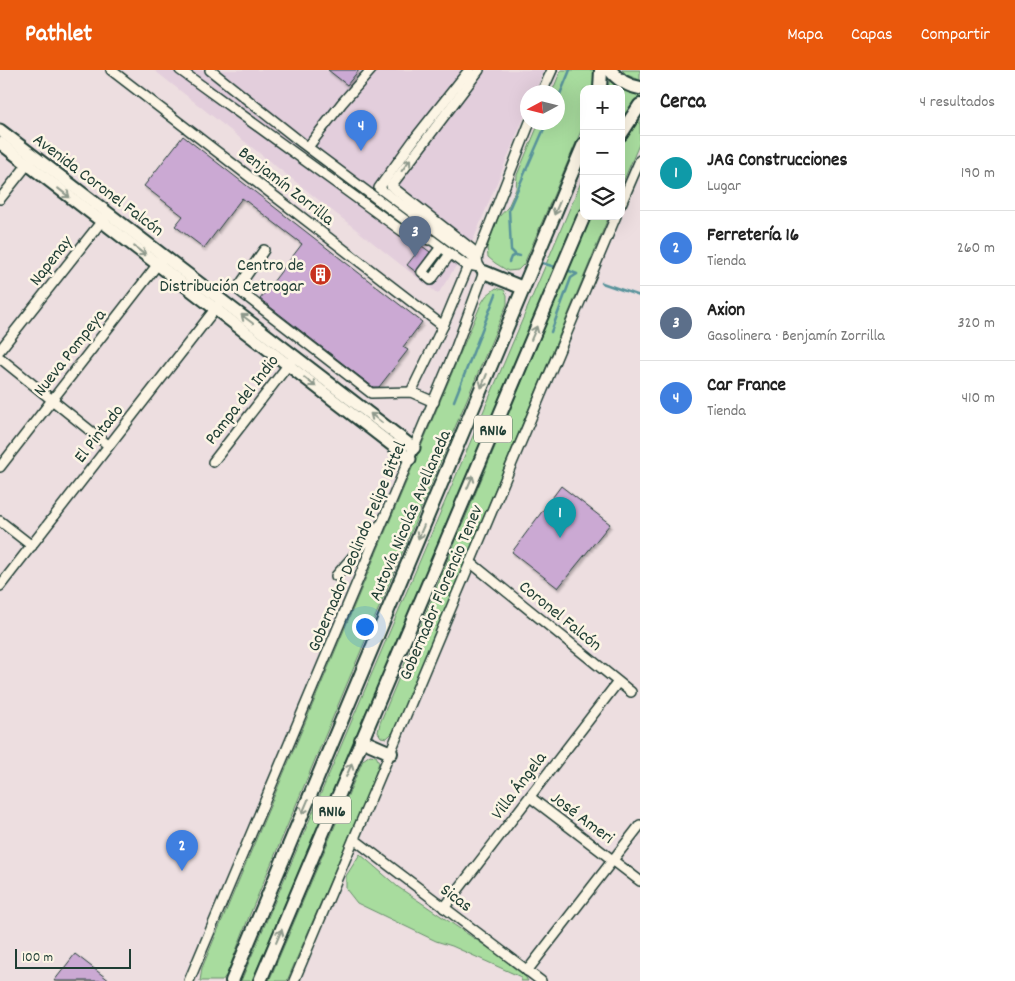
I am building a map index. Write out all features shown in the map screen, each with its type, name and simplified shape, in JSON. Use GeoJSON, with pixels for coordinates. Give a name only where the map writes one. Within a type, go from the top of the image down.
{"type":"FeatureCollection","features":[{"type":"Feature","properties":{"kind":"highway"},"geometry":{"type":"LineString","coordinates":[[600,85],[601,70]]}},
{"type":"Feature","properties":{"kind":"highway"},"geometry":{"type":"LineString","coordinates":[[610,70],[628,85],[640,88]]}},
{"type":"Feature","properties":{"kind":"highway"},"geometry":{"type":"LineString","coordinates":[[624,130],[640,106]]}},
{"type":"Feature","properties":{"kind":"highway","name":"Autovía Nicolás Avellaneda"},"geometry":{"type":"LineString","coordinates":[[232,981],[580,153]]}},
{"type":"Feature","properties":{"kind":"highway","name":"RN16"},"geometry":{"type":"LineString","coordinates":[[260,981],[582,220]]}},
{"type":"Feature","properties":{"kind":"highway"},"geometry":{"type":"LineString","coordinates":[[479,263],[522,288]]}},
{"type":"Feature","properties":{"kind":"highway"},"geometry":{"type":"LineString","coordinates":[[361,740],[391,753]]}},
{"type":"Feature","properties":{"kind":"main road","name":"Avenida Coronel Falcón"},"geometry":{"type":"LineString","coordinates":[[0,130],[31,160],[104,217],[291,360],[414,448]]}},
{"type":"Feature","properties":{"kind":"main road","name":"Avenida Coronel Falcón"},"geometry":{"type":"LineString","coordinates":[[0,143],[31,160]]}},
{"type":"Feature","properties":{"kind":"main road","name":"Avenida Coronel Falcón"},"geometry":{"type":"LineString","coordinates":[[291,360],[410,459]]}},
{"type":"Feature","properties":{"kind":"street","name":"Benjamín Zorrilla"},"geometry":{"type":"LineString","coordinates":[[110,70],[443,326]]}},
{"type":"Feature","properties":{"kind":"street"},"geometry":{"type":"LineString","coordinates":[[180,70],[402,231],[432,241]]}},
{"type":"Feature","properties":{"kind":"street"},"geometry":{"type":"LineString","coordinates":[[210,70],[450,254],[468,266],[479,263]]}},
{"type":"Feature","properties":{"kind":"street"},"geometry":{"type":"LineString","coordinates":[[308,147],[342,103],[371,70]]}},
{"type":"Feature","properties":{"kind":"street"},"geometry":{"type":"LineString","coordinates":[[374,196],[385,187],[467,76],[479,70]]}},
{"type":"Feature","properties":{"kind":"street"},"geometry":{"type":"LineString","coordinates":[[545,85],[552,70]]}},
{"type":"Feature","properties":{"kind":"street","name":"Gobernador Deolindo Felipe Bittel"},"geometry":{"type":"LineString","coordinates":[[189,981],[456,350],[479,263],[527,130]]}},
{"type":"Feature","properties":{"kind":"street"},"geometry":{"type":"LineString","coordinates":[[0,199],[31,160]]}},
{"type":"Feature","properties":{"kind":"street"},"geometry":{"type":"LineString","coordinates":[[625,195],[640,160]]}},
{"type":"Feature","properties":{"kind":"street"},"geometry":{"type":"LineString","coordinates":[[385,187],[425,217],[479,263]]}},
{"type":"Feature","properties":{"kind":"street","name":"Napenay"},"geometry":{"type":"LineString","coordinates":[[0,350],[104,217]]}},
{"type":"Feature","properties":{"kind":"street"},"geometry":{"type":"LineString","coordinates":[[416,228],[425,217]]}},
{"type":"Feature","properties":{"kind":"street","name":"Gobernador Florencio Tenev"},"geometry":{"type":"LineString","coordinates":[[294,981],[614,220]]}},
{"type":"Feature","properties":{"kind":"street"},"geometry":{"type":"LineString","coordinates":[[441,247],[422,272],[431,280],[450,254]]}},
{"type":"Feature","properties":{"kind":"street"},"geometry":{"type":"LineString","coordinates":[[264,250],[237,289],[371,393],[411,392],[434,402]]}},
{"type":"Feature","properties":{"kind":"street","name":"Nueva Pompeya"},"geometry":{"type":"LineString","coordinates":[[0,467],[161,260]]}},
{"type":"Feature","properties":{"kind":"street"},"geometry":{"type":"LineString","coordinates":[[411,392],[443,326],[468,266]]}},
{"type":"Feature","properties":{"kind":"street","name":"El Pintado"},"geometry":{"type":"LineString","coordinates":[[0,586],[218,304]]}},
{"type":"Feature","properties":{"kind":"street"},"geometry":{"type":"LineString","coordinates":[[0,358],[108,444]]}},
{"type":"Feature","properties":{"kind":"street","name":"Pampa del Indio"},"geometry":{"type":"LineString","coordinates":[[213,462],[291,360]]}},
{"type":"Feature","properties":{"kind":"street"},"geometry":{"type":"LineString","coordinates":[[336,576],[385,519]]}},
{"type":"Feature","properties":{"kind":"street"},"geometry":{"type":"LineString","coordinates":[[0,521],[32,546]]}},
{"type":"Feature","properties":{"kind":"street","name":"Coronel Falcón"},"geometry":{"type":"LineString","coordinates":[[470,562],[631,692]]}},
{"type":"Feature","properties":{"kind":"street","name":"Villa Ángela"},"geometry":{"type":"LineString","coordinates":[[444,908],[618,682]]}},
{"type":"Feature","properties":{"kind":"street","name":"José Ameri"},"geometry":{"type":"LineString","coordinates":[[530,797],[640,881]]}},
{"type":"Feature","properties":{"kind":"street"},"geometry":{"type":"LineString","coordinates":[[527,970],[640,825]]}},
{"type":"Feature","properties":{"kind":"street","name":"Sicas"},"geometry":{"type":"LineString","coordinates":[[354,839],[541,981]]}},
{"type":"Feature","properties":{"kind":"shaded area"},"geometry":{"type":"Polygon","coordinates":[[[154,70],[544,70],[538,85],[520,85],[520,127],[474,238],[438,294],[154,70]]]}},
{"type":"Feature","properties":{"kind":"green space"},"geometry":{"type":"Polygon","coordinates":[[[561,70],[596,70],[594,85],[580,85],[580,133],[524,264],[518,270],[508,271],[488,257],[487,248],[498,218],[508,207],[516,189],[517,175],[536,130],[565,130],[565,85],[555,85],[561,70]]]}},
{"type":"Feature","properties":{"kind":"green space"},"geometry":{"type":"Polygon","coordinates":[[[622,70],[640,70],[640,80],[627,75],[622,70]]]}},
{"type":"Feature","properties":{"kind":"green space"},"geometry":{"type":"Polygon","coordinates":[[[610,75],[640,91],[640,99],[625,118],[625,85],[609,85],[610,75]]]}},
{"type":"Feature","properties":{"kind":"green space"},"geometry":{"type":"Polygon","coordinates":[[[640,113],[640,142],[625,178],[625,175],[625,138],[640,113]]]}},
{"type":"Feature","properties":{"kind":"green space"},"geometry":{"type":"Polygon","coordinates":[[[580,184],[580,211],[252,981],[241,981],[580,184]]]}},
{"type":"Feature","properties":{"kind":"green space"},"geometry":{"type":"Polygon","coordinates":[[[589,220],[607,220],[395,730],[387,738],[381,737],[378,732],[380,723],[589,220]]]}},
{"type":"Feature","properties":{"kind":"green space"},"geometry":{"type":"Polygon","coordinates":[[[496,288],[504,290],[507,295],[507,304],[250,914],[227,974],[222,981],[200,981],[202,968],[481,304],[486,296],[496,288]]]}},
{"type":"Feature","properties":{"kind":"green space"},"geometry":{"type":"Polygon","coordinates":[[[370,755],[376,756],[379,762],[374,779],[287,981],[269,981],[363,760],[370,755]]]}},
{"type":"Feature","properties":{"kind":"green space"},"geometry":{"type":"Polygon","coordinates":[[[360,854],[398,887],[521,970],[528,981],[521,981],[521,977],[452,946],[436,941],[357,903],[346,889],[346,876],[360,854]]]}},
{"type":"Feature","properties":{"kind":"building"},"geometry":{"type":"Polygon","coordinates":[[[328,70],[359,70],[347,85],[328,70]]]}},
{"type":"Feature","properties":{"kind":"building","name":"Centro de Distribución Cetrogar"},"geometry":{"type":"Polygon","coordinates":[[[183,136],[422,322],[403,347],[408,350],[379,387],[373,387],[260,299],[302,244],[242,198],[204,248],[175,226],[183,216],[144,186],[183,136]]]}},
{"type":"Feature","properties":{"kind":"building"},"geometry":{"type":"Polygon","coordinates":[[[422,246],[430,252],[416,272],[407,265],[422,246]]]}},
{"type":"Feature","properties":{"kind":"building"},"geometry":{"type":"Polygon","coordinates":[[[561,486],[610,524],[558,588],[512,552],[561,486]]]}},
{"type":"Feature","properties":{"kind":"building"},"geometry":{"type":"Polygon","coordinates":[[[75,954],[110,981],[54,981],[75,954]]]}},
{"type":"Feature","properties":{"kind":"waterway"},"geometry":{"type":"LineString","coordinates":[[564,85],[570,70]]}},
{"type":"Feature","properties":{"kind":"waterway"},"geometry":{"type":"LineString","coordinates":[[520,256],[511,250],[509,209],[544,130]]}},
{"type":"Feature","properties":{"kind":"waterway"},"geometry":{"type":"LineString","coordinates":[[509,262],[511,257],[516,255]]}},
{"type":"Feature","properties":{"kind":"waterway"},"geometry":{"type":"LineString","coordinates":[[539,262],[555,267]]}},
{"type":"Feature","properties":{"kind":"waterway"},"geometry":{"type":"LineString","coordinates":[[567,270],[577,274]]}},
{"type":"Feature","properties":{"kind":"waterway"},"geometry":{"type":"LineString","coordinates":[[551,332],[571,278],[577,274]]}},
{"type":"Feature","properties":{"kind":"waterway"},"geometry":{"type":"LineString","coordinates":[[602,283],[640,296]]}},
{"type":"Feature","properties":{"kind":"waterway"},"geometry":{"type":"LineString","coordinates":[[454,401],[496,294]]}},
{"type":"Feature","properties":{"kind":"place","name":"Car France"},"geometry":{"type":"Point","coordinates":[361,151]}},
{"type":"Feature","properties":{"kind":"place","name":"Axion"},"geometry":{"type":"Point","coordinates":[415,257]}},
{"type":"Feature","properties":{"kind":"place","name":"Centro de Distribución Cetrogar"},"geometry":{"type":"Point","coordinates":[320,274]}},
{"type":"Feature","properties":{"kind":"place","name":"JAG Construcciones"},"geometry":{"type":"Point","coordinates":[560,538]}},
{"type":"Feature","properties":{"kind":"place","name":"Ferretería 16"},"geometry":{"type":"Point","coordinates":[182,871]}}]}
